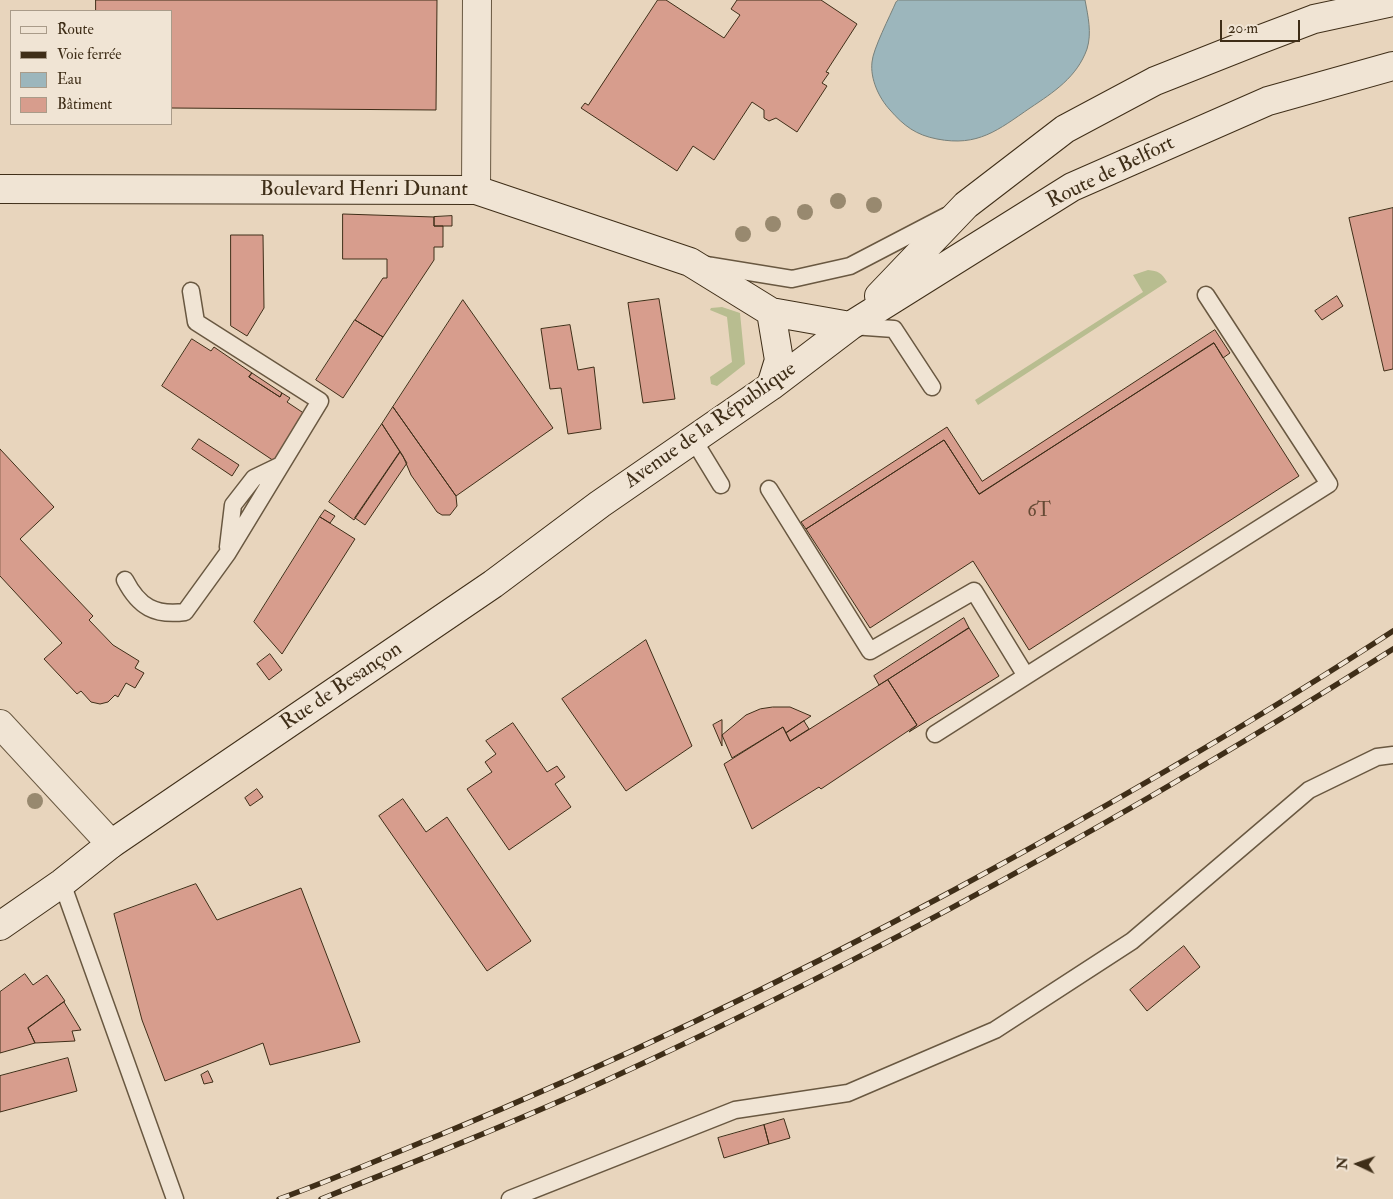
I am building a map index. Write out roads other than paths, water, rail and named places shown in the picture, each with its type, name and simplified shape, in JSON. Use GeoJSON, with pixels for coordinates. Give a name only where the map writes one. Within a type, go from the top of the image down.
{"type":"FeatureCollection","features":[{"type":"Feature","properties":{"kind":"main road"},"geometry":{"type":"LineString","coordinates":[[476,0],[476,190]]}},
{"type":"Feature","properties":{"kind":"main road"},"geometry":{"type":"LineString","coordinates":[[850,326],[966,205],[1065,129],[1155,81],[1314,19],[1393,2]]}},
{"type":"Feature","properties":{"kind":"main road","name":"Route de Belfort"},"geometry":{"type":"LineString","coordinates":[[850,326],[1072,187],[1268,101],[1393,66]]}},
{"type":"Feature","properties":{"kind":"main road","name":"Boulevard Henri Dunant"},"geometry":{"type":"LineString","coordinates":[[0,189],[476,190],[690,262],[771,312],[850,326]]}},
{"type":"Feature","properties":{"kind":"main road"},"geometry":{"type":"LineString","coordinates":[[771,312],[779,360],[772,386]]}},
{"type":"Feature","properties":{"kind":"main road","name":"Avenue de la République"},"geometry":{"type":"LineString","coordinates":[[571,526],[772,386],[850,326]]}},
{"type":"Feature","properties":{"kind":"main road","name":"Rue de Besançon"},"geometry":{"type":"LineString","coordinates":[[0,926],[62,883],[111,844],[494,584],[571,526]]}},
{"type":"Feature","properties":{"kind":"main road"},"geometry":{"type":"LineString","coordinates":[[0,724],[111,844]]}},
{"type":"Feature","properties":{"kind":"lane"},"geometry":{"type":"LineString","coordinates":[[690,262],[792,279],[850,266],[966,205]]}},
{"type":"Feature","properties":{"kind":"lane"},"geometry":{"type":"LineString","coordinates":[[125,580],[133,596],[150,609],[166,614],[185,612],[227,554],[233,505],[254,478],[279,466],[320,402],[196,322],[191,291]]}},
{"type":"Feature","properties":{"kind":"lane"},"geometry":{"type":"LineString","coordinates":[[935,734],[1328,484],[1206,295]]}},
{"type":"Feature","properties":{"kind":"lane"},"geometry":{"type":"LineString","coordinates":[[850,326],[894,328],[932,387]]}},
{"type":"Feature","properties":{"kind":"lane"},"geometry":{"type":"LineString","coordinates":[[693,440],[721,485]]}},
{"type":"Feature","properties":{"kind":"lane"},"geometry":{"type":"LineString","coordinates":[[769,489],[870,650],[974,591],[1026,676]]}},
{"type":"Feature","properties":{"kind":"lane"},"geometry":{"type":"LineString","coordinates":[[510,1199],[735,1110],[848,1093],[995,1030],[1132,941],[1309,790],[1377,757],[1393,756]]}},
{"type":"Feature","properties":{"kind":"lane"},"geometry":{"type":"LineString","coordinates":[[62,883],[174,1199]]}},
{"type":"Feature","properties":{"kind":"water"},"geometry":{"type":"Polygon","coordinates":[[[899,0],[1085,0],[1089,24],[1087,49],[1077,68],[1064,83],[997,130],[976,139],[964,141],[937,139],[917,132],[900,121],[882,100],[872,75],[873,56],[878,41],[896,2],[899,0]]]}},
{"type":"Feature","properties":{"kind":"railway"},"geometry":{"type":"LineString","coordinates":[[279,1199],[437,1136],[569,1080],[827,957],[954,890],[1121,797],[1231,732],[1393,631]]}},
{"type":"Feature","properties":{"kind":"railway"},"geometry":{"type":"LineString","coordinates":[[321,1199],[572,1096],[809,982],[1007,878],[1105,823],[1393,649]]}}]}
